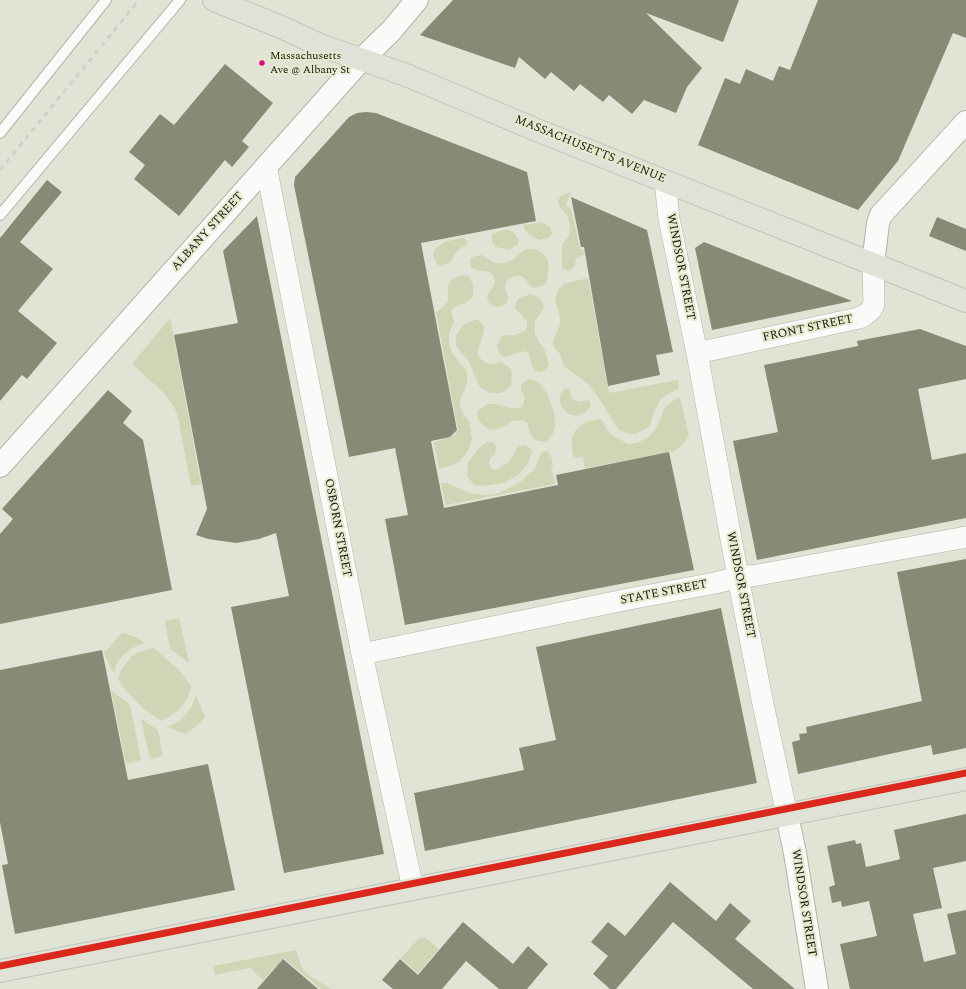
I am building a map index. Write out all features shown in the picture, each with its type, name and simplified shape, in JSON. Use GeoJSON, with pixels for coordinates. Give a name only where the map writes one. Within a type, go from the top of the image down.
{"type":"FeatureCollection","features":[{"type":"Feature","properties":{"kind":"main road","name":"MASSACHUSETTS AVENUE"},"geometry":{"type":"LineString","coordinates":[[214,0],[282,27],[320,45],[406,74],[539,131],[966,301]]}},
{"type":"Feature","properties":{"kind":"main road","name":"ALBANY STREET"},"geometry":{"type":"LineString","coordinates":[[0,466],[266,166],[361,60],[391,31],[417,0]]}},
{"type":"Feature","properties":{"kind":"main road"},"geometry":{"type":"LineString","coordinates":[[873,264],[878,223],[881,215],[966,122]]}},
{"type":"Feature","properties":{"kind":"main road"},"geometry":{"type":"LineString","coordinates":[[0,971],[966,779]]}},
{"type":"Feature","properties":{"kind":"main road","name":"WINDSOR STREET"},"geometry":{"type":"LineString","coordinates":[[787,815],[795,852],[817,989]]}},
{"type":"Feature","properties":{"kind":"street","name":"OSBORN STREET"},"geometry":{"type":"LineString","coordinates":[[266,166],[362,654],[413,889]]}},
{"type":"Feature","properties":{"kind":"street","name":"WINDSOR STREET"},"geometry":{"type":"LineString","coordinates":[[665,181],[671,226],[697,353],[738,577],[787,815]]}},
{"type":"Feature","properties":{"kind":"street","name":"FRONT STREET"},"geometry":{"type":"LineString","coordinates":[[697,353],[858,318],[865,315],[871,310],[874,304],[873,264]]}},
{"type":"Feature","properties":{"kind":"street","name":"STATE STREET"},"geometry":{"type":"LineString","coordinates":[[362,654],[629,599],[715,583],[738,577],[758,575],[966,537]]}},
{"type":"Feature","properties":{"kind":"lane"},"geometry":{"type":"LineString","coordinates":[[0,133],[106,0]]}},
{"type":"Feature","properties":{"kind":"lane"},"geometry":{"type":"LineString","coordinates":[[0,215],[180,0]]}},
{"type":"Feature","properties":{"kind":"green space"},"geometry":{"type":"Polygon","coordinates":[[[571,192],[566,205],[571,209],[580,249],[583,249],[584,255],[576,258],[575,265],[568,271],[562,268],[562,245],[569,236],[570,225],[567,215],[560,207],[558,202],[560,196],[571,192]]]}},
{"type":"Feature","properties":{"kind":"green space"},"geometry":{"type":"Polygon","coordinates":[[[541,222],[550,227],[552,233],[548,238],[539,240],[529,235],[523,225],[541,222]]]}},
{"type":"Feature","properties":{"kind":"green space"},"geometry":{"type":"Polygon","coordinates":[[[503,230],[509,230],[514,233],[518,239],[518,244],[509,250],[496,247],[492,243],[492,234],[503,230]]]}},
{"type":"Feature","properties":{"kind":"green space"},"geometry":{"type":"Polygon","coordinates":[[[464,238],[467,241],[467,244],[456,252],[451,262],[439,266],[434,258],[433,253],[435,249],[444,242],[464,238]]]}},
{"type":"Feature","properties":{"kind":"green space"},"geometry":{"type":"Polygon","coordinates":[[[526,249],[534,249],[541,252],[547,258],[549,267],[547,281],[544,285],[534,288],[531,287],[521,276],[510,278],[506,282],[505,286],[508,300],[505,305],[498,307],[492,306],[488,301],[487,296],[495,283],[493,275],[489,272],[476,270],[471,267],[470,259],[475,256],[482,255],[499,264],[514,259],[526,249]]]}},
{"type":"Feature","properties":{"kind":"green space"},"geometry":{"type":"Polygon","coordinates":[[[461,275],[468,276],[473,284],[473,292],[472,297],[467,302],[451,310],[454,322],[449,333],[449,342],[451,351],[460,364],[466,369],[467,384],[460,400],[460,404],[462,412],[469,421],[472,439],[468,451],[460,461],[439,469],[434,442],[455,435],[458,430],[436,312],[444,307],[448,301],[448,285],[452,279],[461,275]]]}},
{"type":"Feature","properties":{"kind":"green space"},"geometry":{"type":"Polygon","coordinates":[[[588,278],[609,393],[678,380],[679,389],[666,395],[660,400],[653,414],[649,427],[636,434],[628,434],[618,429],[599,398],[588,384],[564,366],[560,354],[554,347],[553,341],[560,324],[560,317],[555,301],[558,290],[563,284],[588,278]]]}},
{"type":"Feature","properties":{"kind":"green space"},"geometry":{"type":"Polygon","coordinates":[[[531,294],[540,298],[544,306],[543,310],[535,321],[535,333],[545,350],[549,365],[546,370],[541,372],[535,371],[532,367],[529,354],[525,351],[504,357],[499,353],[497,346],[502,336],[515,335],[525,331],[527,321],[515,308],[518,299],[531,294]]]}},
{"type":"Feature","properties":{"kind":"green space"},"geometry":{"type":"Polygon","coordinates":[[[170,318],[201,484],[191,486],[178,417],[174,407],[164,393],[132,364],[170,318]]]}},
{"type":"Feature","properties":{"kind":"green space"},"geometry":{"type":"Polygon","coordinates":[[[476,319],[483,324],[484,331],[477,353],[480,358],[485,363],[493,364],[500,362],[509,367],[512,372],[511,385],[500,393],[490,393],[481,388],[467,359],[456,345],[456,336],[463,325],[476,319]]]}},
{"type":"Feature","properties":{"kind":"green space"},"geometry":{"type":"Polygon","coordinates":[[[530,379],[538,382],[542,386],[554,411],[555,427],[553,434],[549,439],[545,442],[537,441],[531,436],[527,422],[522,420],[511,421],[507,425],[494,430],[489,429],[478,420],[478,410],[488,404],[495,404],[510,408],[519,408],[523,406],[525,398],[521,390],[521,386],[523,382],[530,379]]]}},
{"type":"Feature","properties":{"kind":"green space"},"geometry":{"type":"Polygon","coordinates":[[[564,389],[569,389],[572,398],[579,402],[589,400],[591,406],[586,412],[577,416],[568,414],[560,403],[560,395],[564,389]]]}},
{"type":"Feature","properties":{"kind":"green space"},"geometry":{"type":"Polygon","coordinates":[[[680,397],[689,436],[675,451],[585,468],[583,457],[575,458],[572,453],[572,439],[575,431],[585,422],[601,419],[608,431],[613,436],[628,444],[637,443],[646,439],[654,431],[661,419],[664,409],[680,397]]]}},
{"type":"Feature","properties":{"kind":"green space"},"geometry":{"type":"Polygon","coordinates":[[[487,442],[493,442],[496,445],[495,454],[490,459],[489,463],[491,469],[495,470],[506,464],[514,455],[519,446],[523,445],[529,447],[532,452],[528,463],[518,475],[503,483],[484,486],[474,485],[467,476],[468,463],[478,449],[487,442]]]}},
{"type":"Feature","properties":{"kind":"green space"},"geometry":{"type":"Polygon","coordinates":[[[547,451],[552,459],[553,466],[551,467],[555,484],[446,505],[441,483],[446,483],[472,494],[487,495],[499,493],[519,483],[535,469],[541,453],[547,451]]]}},
{"type":"Feature","properties":{"kind":"green space"},"geometry":{"type":"Polygon","coordinates":[[[179,618],[189,663],[170,649],[165,621],[179,618]]]}},
{"type":"Feature","properties":{"kind":"green space"},"geometry":{"type":"Polygon","coordinates":[[[124,633],[138,638],[145,643],[134,647],[123,655],[116,665],[114,674],[104,653],[121,634],[124,633]]]}},
{"type":"Feature","properties":{"kind":"green space"},"geometry":{"type":"Polygon","coordinates":[[[154,648],[179,670],[191,686],[189,695],[181,708],[161,721],[143,708],[122,686],[118,679],[121,670],[130,658],[137,653],[154,648]]]}},
{"type":"Feature","properties":{"kind":"green space"},"geometry":{"type":"Polygon","coordinates":[[[111,690],[130,705],[141,760],[126,764],[111,690]]]}},
{"type":"Feature","properties":{"kind":"green space"},"geometry":{"type":"Polygon","coordinates":[[[196,696],[205,716],[201,722],[186,734],[167,727],[178,722],[187,713],[196,696]]]}},
{"type":"Feature","properties":{"kind":"green space"},"geometry":{"type":"Polygon","coordinates":[[[141,719],[158,730],[163,756],[150,759],[141,719]]]}},
{"type":"Feature","properties":{"kind":"green space"},"geometry":{"type":"Polygon","coordinates":[[[425,937],[439,949],[418,973],[401,958],[419,938],[425,937]]]}},
{"type":"Feature","properties":{"kind":"green space"},"geometry":{"type":"Polygon","coordinates":[[[296,950],[302,968],[309,976],[332,989],[321,989],[284,958],[263,980],[250,968],[215,975],[213,966],[296,950]]]}},
{"type":"Feature","properties":{"kind":"building"},"geometry":{"type":"Polygon","coordinates":[[[453,0],[739,0],[723,42],[646,13],[702,68],[687,87],[676,113],[644,100],[632,114],[609,95],[603,102],[580,84],[574,91],[551,72],[545,79],[519,57],[515,68],[420,35],[453,0]]]}},
{"type":"Feature","properties":{"kind":"building"},"geometry":{"type":"Polygon","coordinates":[[[818,0],[966,0],[966,38],[953,33],[898,161],[858,210],[698,145],[725,78],[740,84],[746,69],[773,81],[779,66],[790,70],[818,0]]]}},
{"type":"Feature","properties":{"kind":"building"},"geometry":{"type":"Polygon","coordinates":[[[225,64],[273,103],[242,141],[249,147],[232,167],[225,160],[179,216],[134,179],[145,165],[129,152],[160,114],[174,125],[225,64]]]}},
{"type":"Feature","properties":{"kind":"building"},"geometry":{"type":"Polygon","coordinates":[[[357,113],[376,113],[527,172],[536,221],[421,243],[457,430],[450,437],[431,441],[444,508],[558,485],[556,475],[669,452],[694,570],[405,625],[385,519],[408,515],[395,448],[349,457],[294,185],[295,177],[349,117],[357,113]]]}},
{"type":"Feature","properties":{"kind":"building"},"geometry":{"type":"Polygon","coordinates":[[[47,180],[62,192],[20,242],[53,269],[18,311],[57,343],[27,379],[22,375],[0,401],[0,238],[47,180]]]}},
{"type":"Feature","properties":{"kind":"building"},"geometry":{"type":"Polygon","coordinates":[[[571,197],[647,230],[673,352],[656,355],[660,375],[608,386],[584,247],[581,247],[571,197]]]}},
{"type":"Feature","properties":{"kind":"building"},"geometry":{"type":"Polygon","coordinates":[[[257,216],[384,854],[284,873],[231,607],[289,596],[276,533],[259,539],[236,543],[208,539],[196,535],[207,509],[174,335],[238,323],[223,251],[257,216]]]}},
{"type":"Feature","properties":{"kind":"building"},"geometry":{"type":"Polygon","coordinates":[[[937,217],[966,229],[966,251],[929,236],[937,217]]]}},
{"type":"Feature","properties":{"kind":"building"},"geometry":{"type":"Polygon","coordinates":[[[704,242],[852,301],[712,330],[695,248],[704,242]]]}},
{"type":"Feature","properties":{"kind":"building"},"geometry":{"type":"Polygon","coordinates":[[[920,329],[966,346],[966,379],[918,389],[932,460],[966,453],[966,518],[757,560],[733,441],[778,432],[764,365],[858,346],[857,341],[920,329]]]}},
{"type":"Feature","properties":{"kind":"building"},"geometry":{"type":"Polygon","coordinates":[[[108,390],[132,411],[123,423],[143,440],[172,590],[0,624],[0,534],[13,519],[2,509],[108,390]]]}},
{"type":"Feature","properties":{"kind":"building"},"geometry":{"type":"Polygon","coordinates":[[[966,559],[966,748],[933,755],[931,745],[798,774],[792,742],[800,740],[799,734],[807,733],[806,727],[922,701],[897,572],[966,559]]]}},
{"type":"Feature","properties":{"kind":"building"},"geometry":{"type":"Polygon","coordinates":[[[721,608],[757,783],[425,851],[414,793],[524,770],[519,748],[556,740],[536,647],[721,608]]]}},
{"type":"Feature","properties":{"kind":"building"},"geometry":{"type":"Polygon","coordinates":[[[102,650],[128,780],[208,764],[235,890],[15,934],[2,865],[8,864],[0,822],[0,670],[102,650]]]}},
{"type":"Feature","properties":{"kind":"building"},"geometry":{"type":"Polygon","coordinates":[[[966,814],[966,861],[933,868],[942,908],[913,914],[924,962],[956,954],[947,914],[966,910],[966,989],[850,989],[840,944],[877,936],[869,901],[842,907],[841,901],[832,903],[829,887],[835,885],[827,846],[855,840],[856,844],[861,843],[866,867],[897,860],[900,859],[894,830],[966,814]]]}},
{"type":"Feature","properties":{"kind":"building"},"geometry":{"type":"Polygon","coordinates":[[[670,882],[716,921],[730,903],[751,921],[735,939],[795,989],[753,989],[673,922],[616,989],[610,989],[593,974],[608,956],[591,942],[608,922],[625,936],[670,882]]]}},
{"type":"Feature","properties":{"kind":"building"},"geometry":{"type":"Polygon","coordinates":[[[463,922],[513,964],[528,946],[548,964],[527,989],[499,989],[466,961],[442,989],[393,989],[382,980],[400,959],[418,975],[463,922]]]}},
{"type":"Feature","properties":{"kind":"building"},"geometry":{"type":"Polygon","coordinates":[[[283,959],[318,989],[257,989],[283,959]]]}},
{"type":"Feature","properties":{"kind":"railway"},"geometry":{"type":"LineString","coordinates":[[0,170],[139,0]]}},
{"type":"Feature","properties":{"kind":"transit line"},"geometry":{"type":"LineString","coordinates":[[0,966],[966,773]]}},
{"type":"Feature","properties":{"kind":"place","name":"Massachusetts Ave @ Albany St"},"geometry":{"type":"Point","coordinates":[262,63]}}]}
